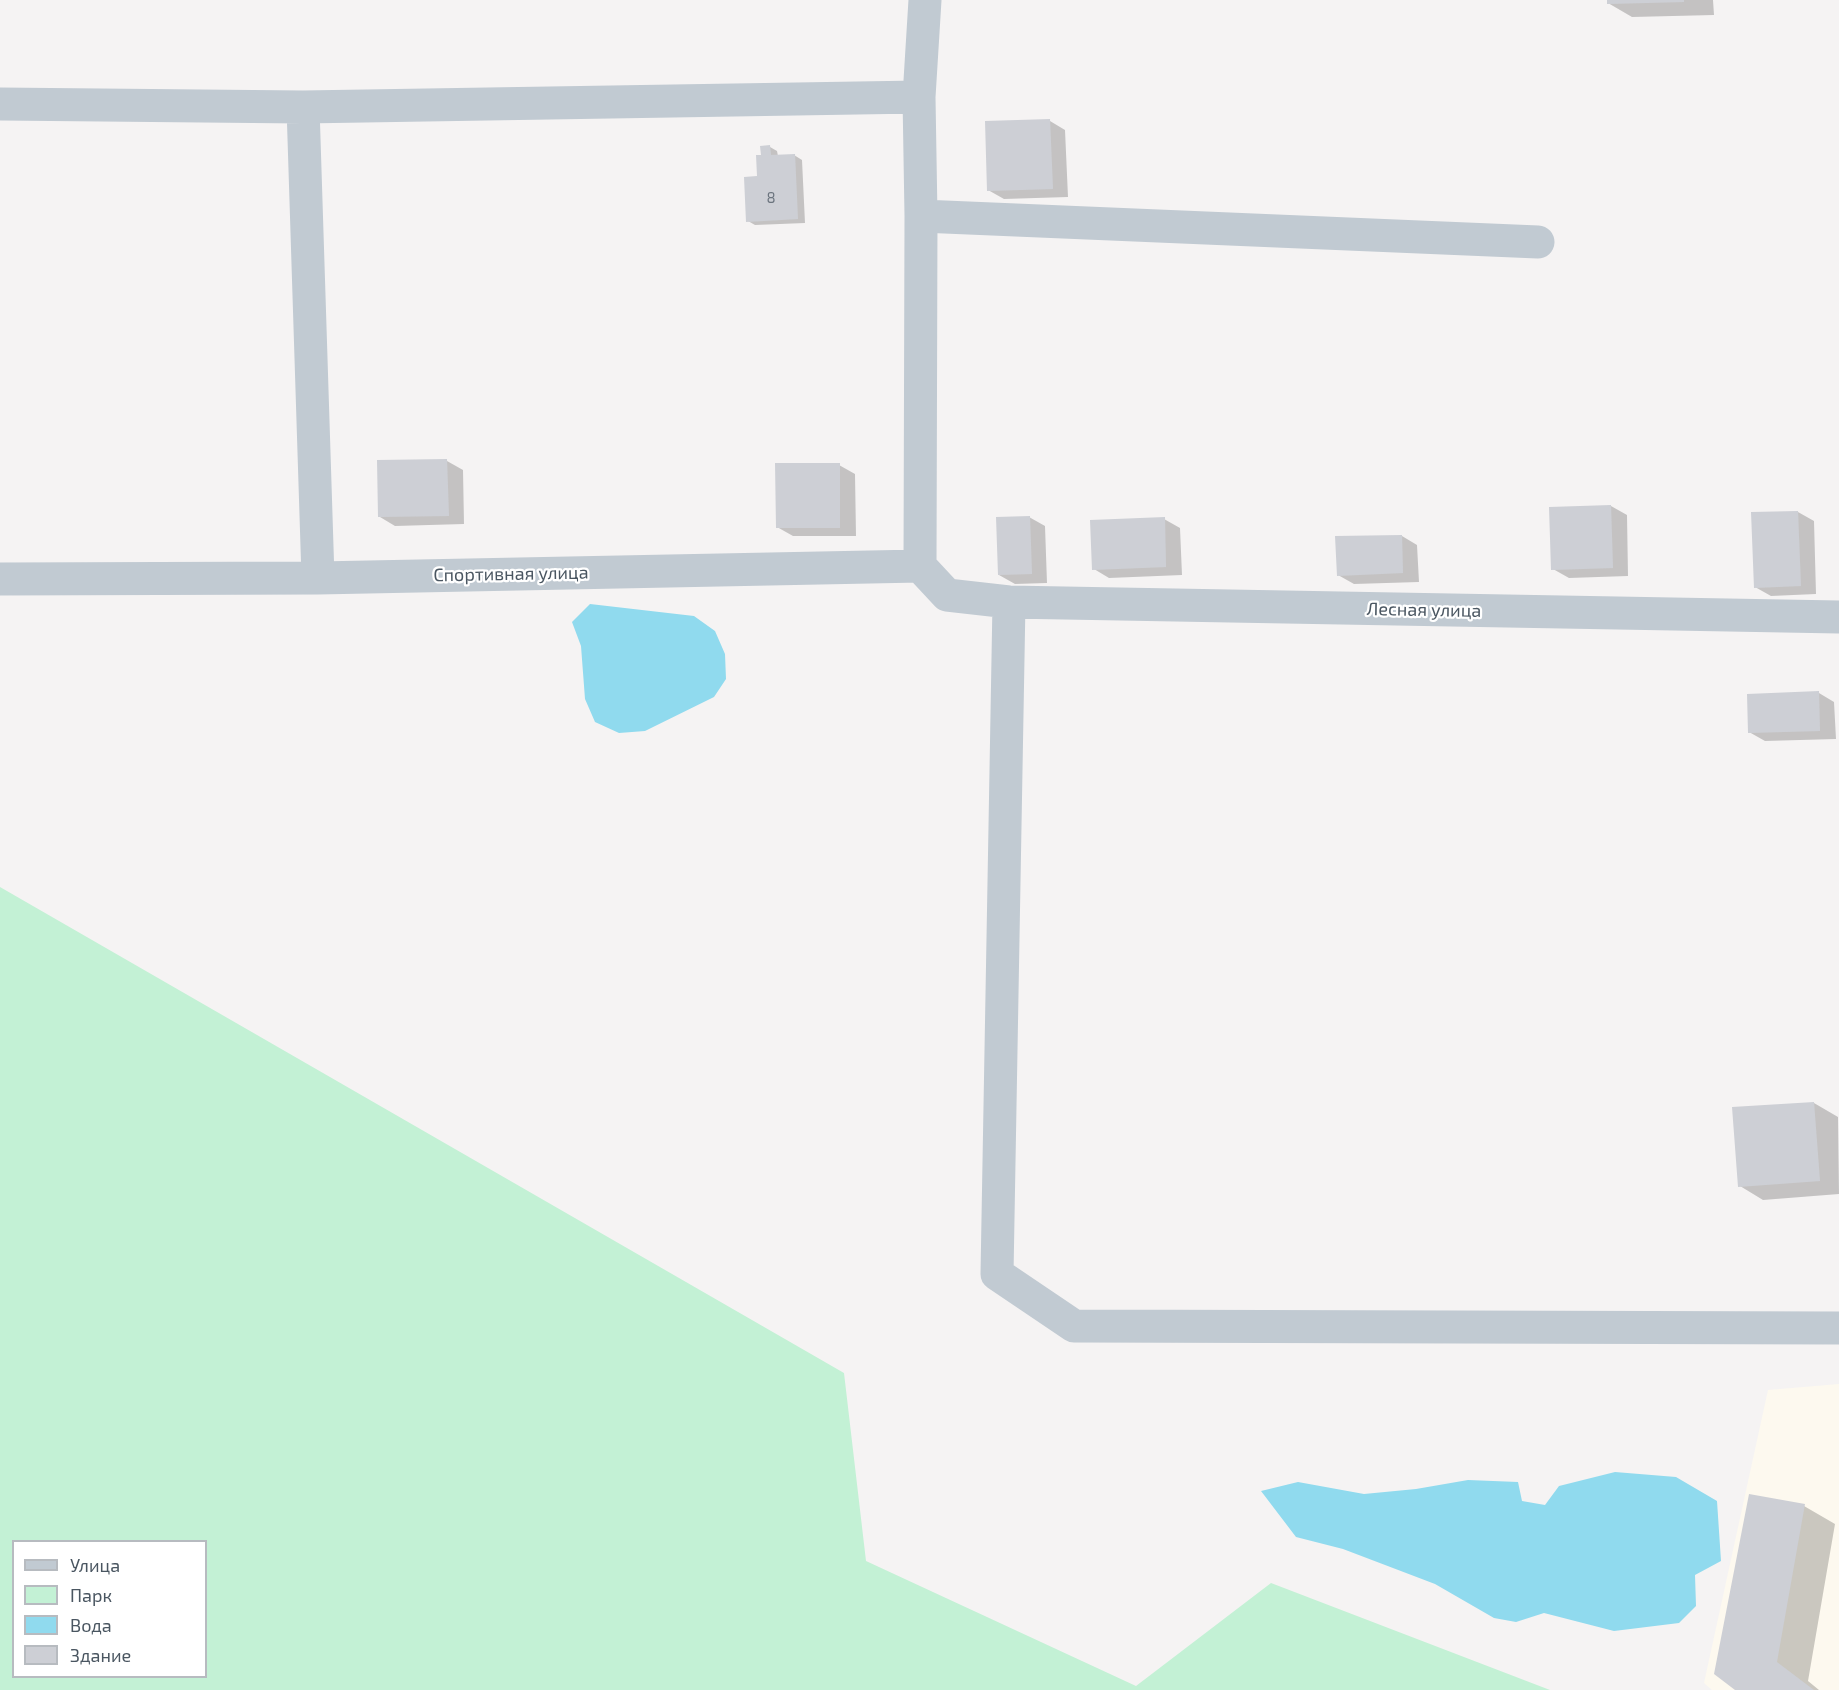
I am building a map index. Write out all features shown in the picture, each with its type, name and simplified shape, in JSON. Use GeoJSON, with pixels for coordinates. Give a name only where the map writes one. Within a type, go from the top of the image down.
{"type":"FeatureCollection","features":[{"type":"Feature","properties":{"kind":"street"},"geometry":{"type":"LineString","coordinates":[[925,0],[919,97],[920,566],[947,595],[1009,602],[997,1274],[1074,1326],[1839,1328]]}},
{"type":"Feature","properties":{"kind":"street"},"geometry":{"type":"LineString","coordinates":[[0,104],[303,107],[919,97]]}},
{"type":"Feature","properties":{"kind":"street"},"geometry":{"type":"LineString","coordinates":[[303,107],[318,578]]}},
{"type":"Feature","properties":{"kind":"street"},"geometry":{"type":"LineString","coordinates":[[921,216],[1538,242]]}},
{"type":"Feature","properties":{"kind":"street","name":"Спортивная улица"},"geometry":{"type":"LineString","coordinates":[[0,579],[318,578],[920,566]]}},
{"type":"Feature","properties":{"kind":"street","name":"Лесная улица"},"geometry":{"type":"LineString","coordinates":[[1009,602],[1839,617]]}},
{"type":"Feature","properties":{"kind":"shaded area"},"geometry":{"type":"Polygon","coordinates":[[[1839,1384],[1839,1690],[1712,1690],[1704,1683],[1768,1390],[1839,1384]]]}},
{"type":"Feature","properties":{"kind":"green space"},"geometry":{"type":"Polygon","coordinates":[[[0,887],[844,1373],[866,1561],[1136,1686],[1271,1583],[1550,1690],[0,1690],[0,887]]]}},
{"type":"Feature","properties":{"kind":"water"},"geometry":{"type":"Polygon","coordinates":[[[590,604],[694,616],[715,631],[725,654],[726,679],[714,697],[645,731],[619,733],[595,722],[585,699],[581,646],[572,622],[590,604]]]}},
{"type":"Feature","properties":{"kind":"water"},"geometry":{"type":"Polygon","coordinates":[[[1615,1472],[1676,1477],[1717,1501],[1721,1561],[1695,1575],[1696,1606],[1679,1623],[1614,1631],[1544,1613],[1516,1622],[1494,1618],[1435,1584],[1343,1549],[1296,1537],[1261,1491],[1298,1482],[1364,1494],[1416,1489],[1468,1480],[1518,1482],[1522,1501],[1545,1505],[1559,1486],[1615,1472]]]}},
{"type":"Feature","properties":{"kind":"building"},"geometry":{"type":"Polygon","coordinates":[[[1607,0],[1684,0],[1684,2],[1607,4],[1607,0]]]}},
{"type":"Feature","properties":{"kind":"building"},"geometry":{"type":"Polygon","coordinates":[[[1050,119],[1053,189],[987,191],[985,121],[1050,119]]]}},
{"type":"Feature","properties":{"kind":"building"},"geometry":{"type":"Polygon","coordinates":[[[770,145],[771,155],[795,154],[798,219],[746,222],[744,177],[757,176],[756,155],[761,155],[760,146],[770,145]]]}},
{"type":"Feature","properties":{"kind":"building"},"geometry":{"type":"Polygon","coordinates":[[[447,459],[449,516],[378,517],[377,460],[447,459]]]}},
{"type":"Feature","properties":{"kind":"building"},"geometry":{"type":"Polygon","coordinates":[[[775,463],[840,463],[840,528],[776,528],[775,463]]]}},
{"type":"Feature","properties":{"kind":"building"},"geometry":{"type":"Polygon","coordinates":[[[1611,505],[1613,568],[1551,570],[1549,507],[1611,505]]]}},
{"type":"Feature","properties":{"kind":"building"},"geometry":{"type":"Polygon","coordinates":[[[1798,511],[1801,586],[1754,588],[1751,512],[1798,511]]]}},
{"type":"Feature","properties":{"kind":"building"},"geometry":{"type":"Polygon","coordinates":[[[1030,516],[1032,574],[998,575],[996,517],[1030,516]]]}},
{"type":"Feature","properties":{"kind":"building"},"geometry":{"type":"Polygon","coordinates":[[[1165,517],[1166,567],[1092,570],[1090,520],[1165,517]]]}},
{"type":"Feature","properties":{"kind":"building"},"geometry":{"type":"Polygon","coordinates":[[[1402,535],[1403,573],[1337,576],[1335,536],[1402,535]]]}},
{"type":"Feature","properties":{"kind":"building"},"geometry":{"type":"Polygon","coordinates":[[[1819,691],[1820,731],[1748,733],[1747,694],[1819,691]]]}},
{"type":"Feature","properties":{"kind":"building"},"geometry":{"type":"Polygon","coordinates":[[[1814,1102],[1820,1181],[1738,1187],[1732,1107],[1814,1102]]]}},
{"type":"Feature","properties":{"kind":"building"},"geometry":{"type":"Polygon","coordinates":[[[1749,1494],[1805,1504],[1777,1662],[1814,1690],[1735,1690],[1714,1674],[1749,1494]]]}}]}
